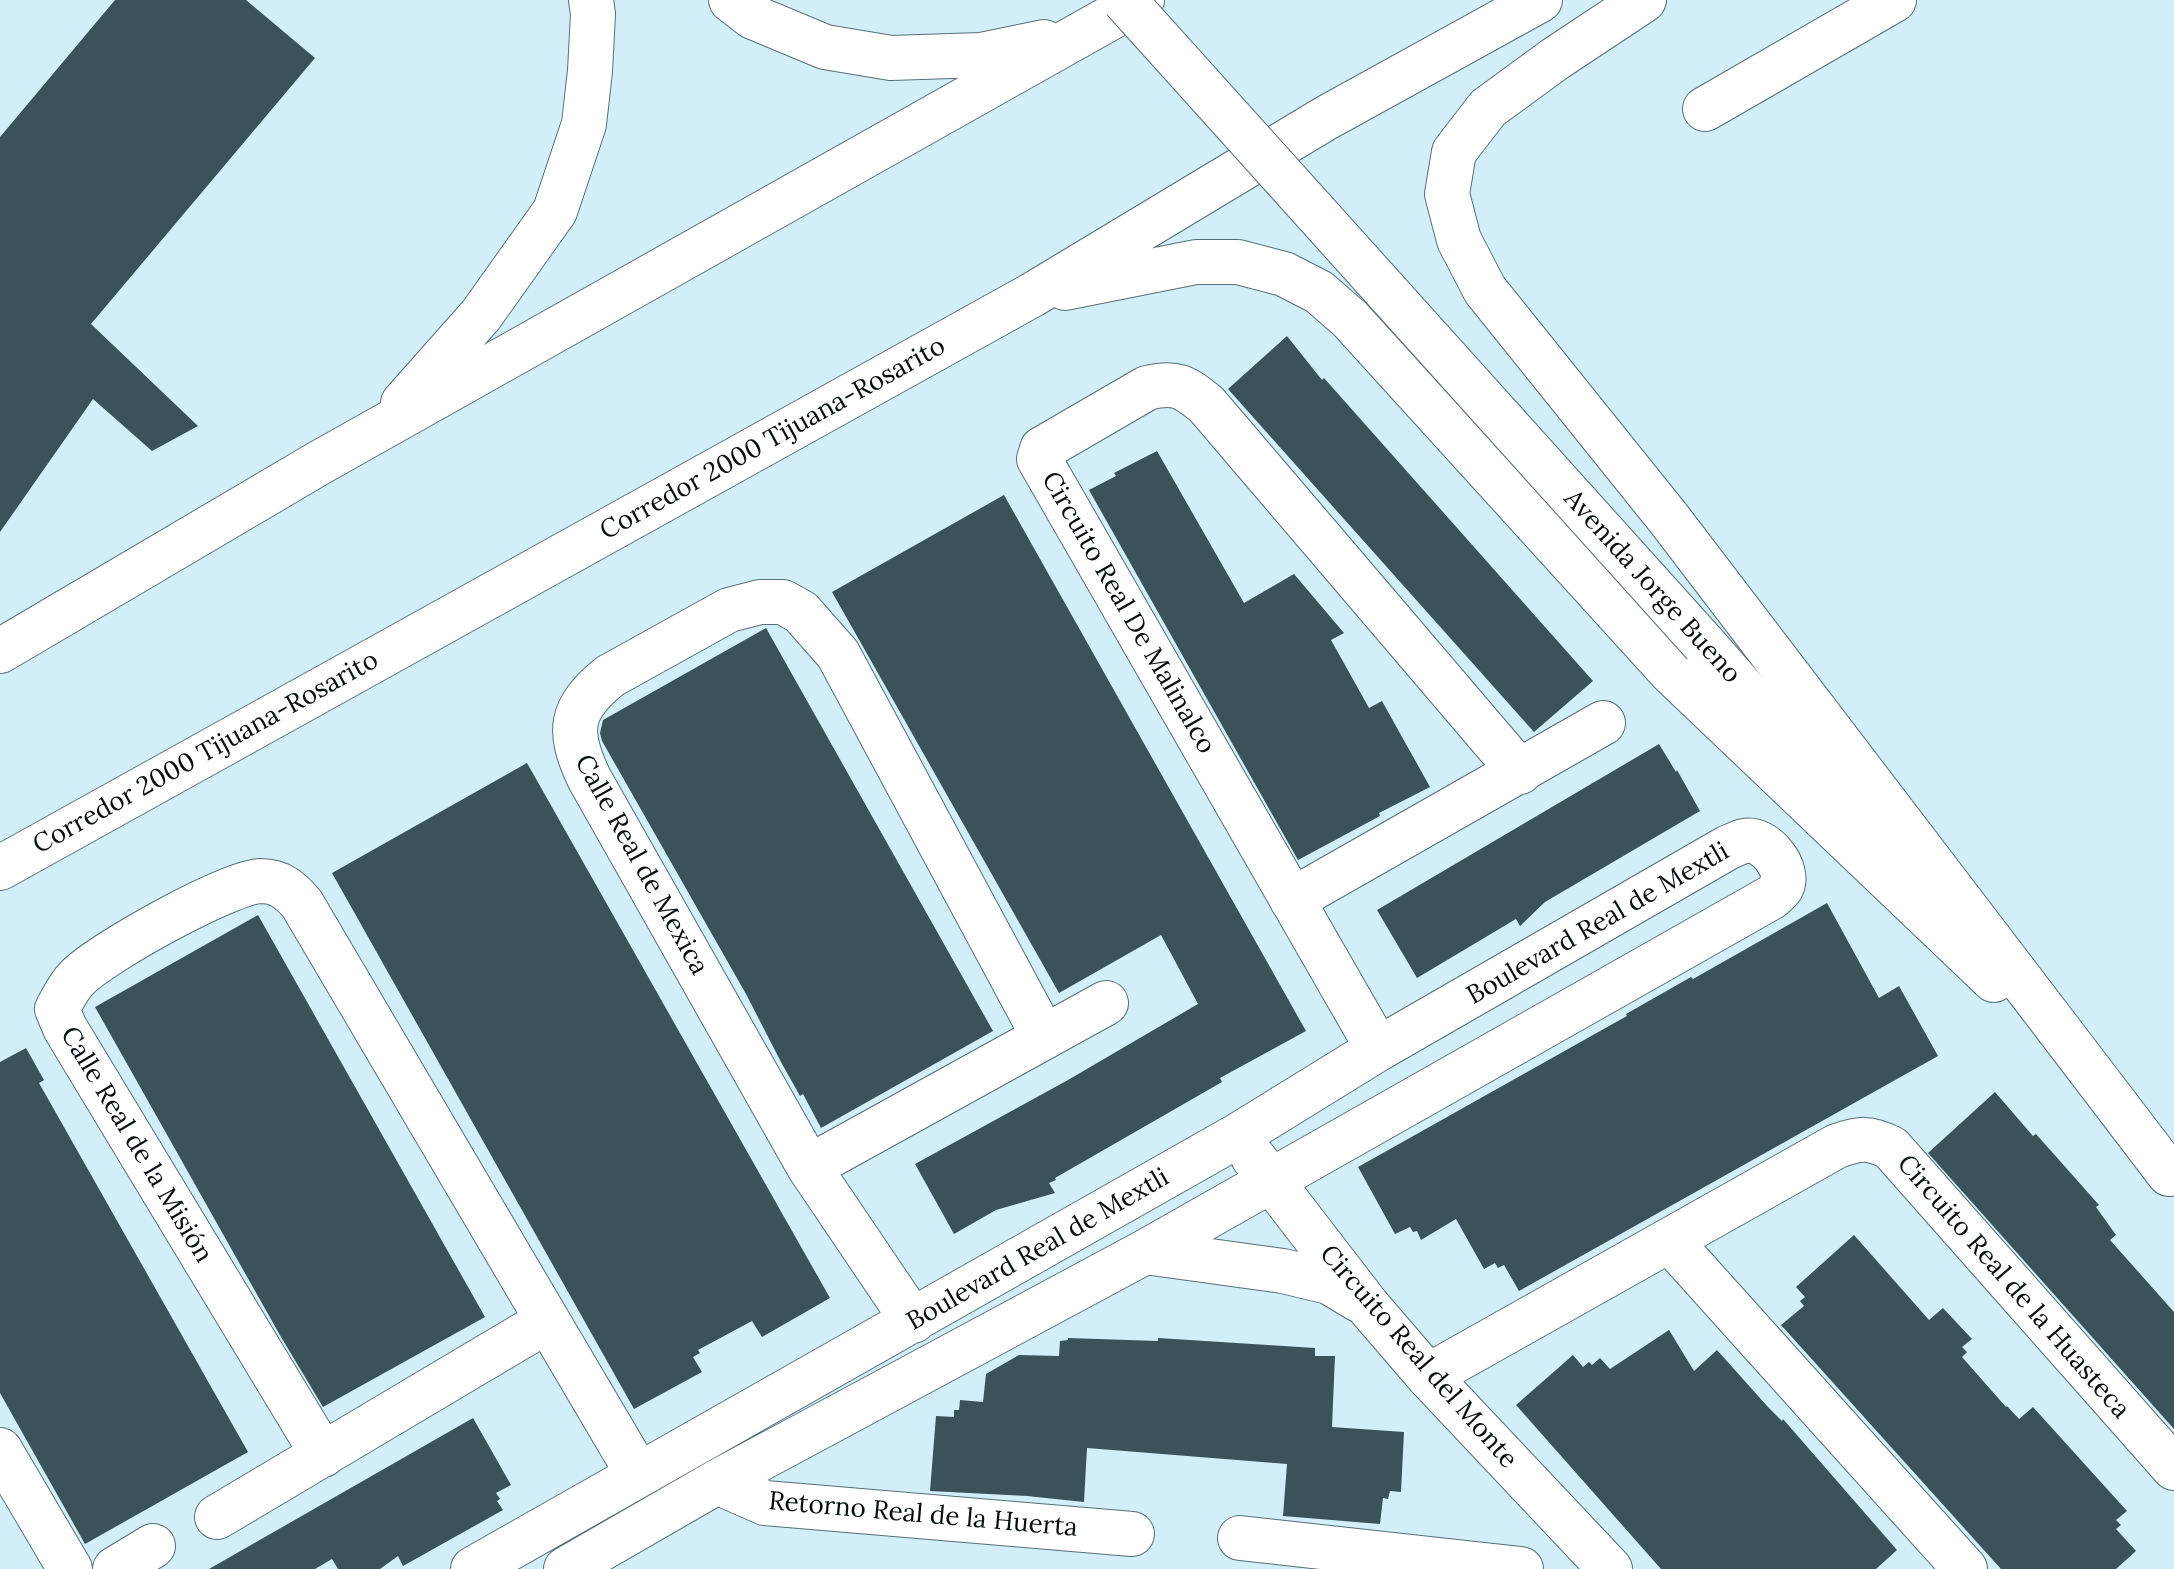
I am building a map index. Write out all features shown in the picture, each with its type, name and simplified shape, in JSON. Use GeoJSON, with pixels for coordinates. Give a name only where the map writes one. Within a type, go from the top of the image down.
{"type":"FeatureCollection","features":[{"type":"Feature","properties":{"kind":"main road"},"geometry":{"type":"LineString","coordinates":[[380,430],[481,315],[555,211],[584,124],[590,71],[591,0]]}},
{"type":"Feature","properties":{"kind":"main road"},"geometry":{"type":"LineString","coordinates":[[731,0],[753,17],[825,47],[891,58],[981,55],[1082,34]]}},
{"type":"Feature","properties":{"kind":"main road","name":"Avenida Jorge Bueno"},"geometry":{"type":"LineString","coordinates":[[1124,0],[1704,644],[2171,1177]]}},
{"type":"Feature","properties":{"kind":"main road"},"geometry":{"type":"LineString","coordinates":[[0,651],[319,463],[1142,0]]}},
{"type":"Feature","properties":{"kind":"main road"},"geometry":{"type":"LineString","coordinates":[[1326,118],[1508,0]]}},
{"type":"Feature","properties":{"kind":"main road","name":"Corredor 2000 Tijuana-Rosarito"},"geometry":{"type":"LineString","coordinates":[[0,868],[1032,295],[1326,118],[1540,0]]}},
{"type":"Feature","properties":{"kind":"main road"},"geometry":{"type":"LineString","coordinates":[[1644,0],[1488,108],[1454,152],[1447,194],[1459,240],[1485,290],[1669,519],[2171,1177]]}},
{"type":"Feature","properties":{"kind":"main road"},"geometry":{"type":"LineString","coordinates":[[1705,109],[1894,0]]}},
{"type":"Feature","properties":{"kind":"main road"},"geometry":{"type":"LineString","coordinates":[[1032,295],[1196,262],[1238,262],[1284,274],[1319,292],[1350,319],[1670,671],[2030,1015]]}},
{"type":"Feature","properties":{"kind":"main road","name":"Circuito Real De Malinalco"},"geometry":{"type":"LineString","coordinates":[[1378,1049],[1039,459],[1042,449],[1147,388],[1167,383],[1188,390],[1206,404],[1520,772]]}},
{"type":"Feature","properties":{"kind":"main road","name":"Calle Real de Mexica"},"geometry":{"type":"LineString","coordinates":[[913,1321],[809,1167],[589,778],[576,750],[577,719],[583,703],[610,676],[729,610],[760,602],[783,602],[801,612],[838,654],[1044,1037]]}},
{"type":"Feature","properties":{"kind":"main road"},"geometry":{"type":"LineString","coordinates":[[1292,900],[1603,723]]}},
{"type":"Feature","properties":{"kind":"main road","name":"Boulevard Real de Mextli"},"geometry":{"type":"LineString","coordinates":[[473,1569],[1237,1136],[1378,1049],[1727,848],[1746,840],[1760,842],[1779,862],[1784,877],[1782,887],[1772,897],[1145,1252],[717,1482],[566,1569]]}},
{"type":"Feature","properties":{"kind":"main road","name":"Calle Real de la Misión"},"geometry":{"type":"LineString","coordinates":[[323,1455],[65,1028],[57,1009],[76,979],[94,963],[129,941],[241,885],[260,881],[278,883],[292,892],[302,904],[638,1474]]}},
{"type":"Feature","properties":{"kind":"main road"},"geometry":{"type":"LineString","coordinates":[[809,1167],[1106,1003]]}},
{"type":"Feature","properties":{"kind":"main road","name":"Circuito Real del Monte"},"geometry":{"type":"LineString","coordinates":[[1237,1136],[1367,1305],[1428,1376],[1610,1569]]}},
{"type":"Feature","properties":{"kind":"main road","name":"Circuito Real de la Huasteca"},"geometry":{"type":"LineString","coordinates":[[1428,1376],[1837,1146],[1874,1139],[1891,1148],[2174,1468]]}},
{"type":"Feature","properties":{"kind":"main road"},"geometry":{"type":"LineString","coordinates":[[1670,1241],[1965,1569]]}},
{"type":"Feature","properties":{"kind":"main road"},"geometry":{"type":"LineString","coordinates":[[1145,1252],[1283,1271],[1329,1282],[1367,1305]]}},
{"type":"Feature","properties":{"kind":"main road"},"geometry":{"type":"LineString","coordinates":[[217,1517],[547,1321]]}},
{"type":"Feature","properties":{"kind":"main road"},"geometry":{"type":"LineString","coordinates":[[0,1450],[70,1569]]}},
{"type":"Feature","properties":{"kind":"main road","name":"Retorno Real de la Huerta"},"geometry":{"type":"LineString","coordinates":[[717,1482],[765,1503],[1132,1534]]}},
{"type":"Feature","properties":{"kind":"main road"},"geometry":{"type":"LineString","coordinates":[[1240,1538],[1521,1569]]}},
{"type":"Feature","properties":{"kind":"main road"},"geometry":{"type":"LineString","coordinates":[[115,1569],[153,1546]]}},
{"type":"Feature","properties":{"kind":"building"},"geometry":{"type":"Polygon","coordinates":[[[115,0],[246,0],[315,58],[91,324],[198,426],[152,451],[93,399],[0,532],[0,137],[115,0]]]}},
{"type":"Feature","properties":{"kind":"building"},"geometry":{"type":"Polygon","coordinates":[[[1287,336],[1322,380],[1324,378],[1593,681],[1534,732],[1228,389],[1287,336]]]}},
{"type":"Feature","properties":{"kind":"building"},"geometry":{"type":"Polygon","coordinates":[[[1157,451],[1244,603],[1294,574],[1344,633],[1331,640],[1369,708],[1382,701],[1430,787],[1298,860],[1089,490],[1157,451]]]}},
{"type":"Feature","properties":{"kind":"building"},"geometry":{"type":"Polygon","coordinates":[[[1004,495],[1306,1031],[1220,1078],[1222,1082],[1055,1178],[1049,1183],[1055,1193],[996,1210],[954,1234],[915,1164],[1198,1004],[1161,935],[1059,993],[832,592],[1004,495]]]}},
{"type":"Feature","properties":{"kind":"building"},"geometry":{"type":"Polygon","coordinates":[[[766,628],[993,1031],[821,1128],[803,1094],[800,1096],[600,733],[603,720],[766,628]]]}},
{"type":"Feature","properties":{"kind":"building"},"geometry":{"type":"Polygon","coordinates":[[[1659,744],[1700,811],[1545,902],[1520,926],[1516,919],[1417,978],[1377,910],[1659,744]]]}},
{"type":"Feature","properties":{"kind":"building"},"geometry":{"type":"Polygon","coordinates":[[[527,763],[830,1298],[762,1337],[752,1321],[698,1350],[700,1353],[693,1357],[702,1372],[634,1409],[332,873],[527,763]]]}},
{"type":"Feature","properties":{"kind":"building"},"geometry":{"type":"Polygon","coordinates":[[[1827,903],[1879,998],[1899,986],[1938,1056],[1519,1291],[1504,1265],[1498,1268],[1495,1263],[1484,1269],[1456,1219],[1421,1240],[1417,1231],[1413,1232],[1410,1227],[1395,1234],[1358,1167],[1827,903]]]}},
{"type":"Feature","properties":{"kind":"building"},"geometry":{"type":"Polygon","coordinates":[[[258,915],[485,1317],[323,1407],[95,1007],[258,915]]]}},
{"type":"Feature","properties":{"kind":"building"},"geometry":{"type":"Polygon","coordinates":[[[26,1048],[44,1080],[39,1083],[248,1452],[85,1544],[0,1393],[0,1062],[26,1048]]]}},
{"type":"Feature","properties":{"kind":"building"},"geometry":{"type":"Polygon","coordinates":[[[1995,1092],[2099,1205],[2096,1207],[2116,1235],[2110,1240],[2174,1312],[2174,1429],[1928,1153],[1995,1092]]]}},
{"type":"Feature","properties":{"kind":"building"},"geometry":{"type":"Polygon","coordinates":[[[1854,1235],[1929,1320],[1943,1308],[1972,1339],[1962,1347],[1967,1352],[1962,1357],[2006,1407],[2019,1419],[2033,1407],[2127,1511],[2116,1520],[2121,1525],[2116,1529],[2136,1551],[2116,1569],[2001,1569],[1781,1325],[1804,1306],[1800,1301],[1805,1297],[1796,1287],[1854,1235]]]}},
{"type":"Feature","properties":{"kind":"building"},"geometry":{"type":"Polygon","coordinates":[[[1669,1330],[1694,1371],[1717,1350],[1768,1407],[1783,1419],[1897,1550],[1876,1569],[1661,1569],[1516,1405],[1573,1355],[1583,1367],[1589,1362],[1592,1365],[1600,1358],[1610,1369],[1669,1330]]]}},
{"type":"Feature","properties":{"kind":"building"},"geometry":{"type":"Polygon","coordinates":[[[1068,1338],[1158,1341],[1158,1338],[1315,1348],[1315,1356],[1335,1356],[1332,1427],[1404,1432],[1401,1492],[1390,1491],[1388,1499],[1383,1498],[1380,1524],[1283,1516],[1287,1464],[1087,1448],[1084,1502],[930,1491],[936,1416],[954,1417],[960,1400],[983,1402],[986,1374],[1019,1355],[1059,1356],[1060,1341],[1068,1338]]]}},
{"type":"Feature","properties":{"kind":"building"},"geometry":{"type":"Polygon","coordinates":[[[473,1418],[511,1485],[496,1493],[503,1510],[403,1566],[398,1556],[380,1569],[338,1569],[332,1559],[315,1569],[209,1569],[473,1418]]]}}]}
